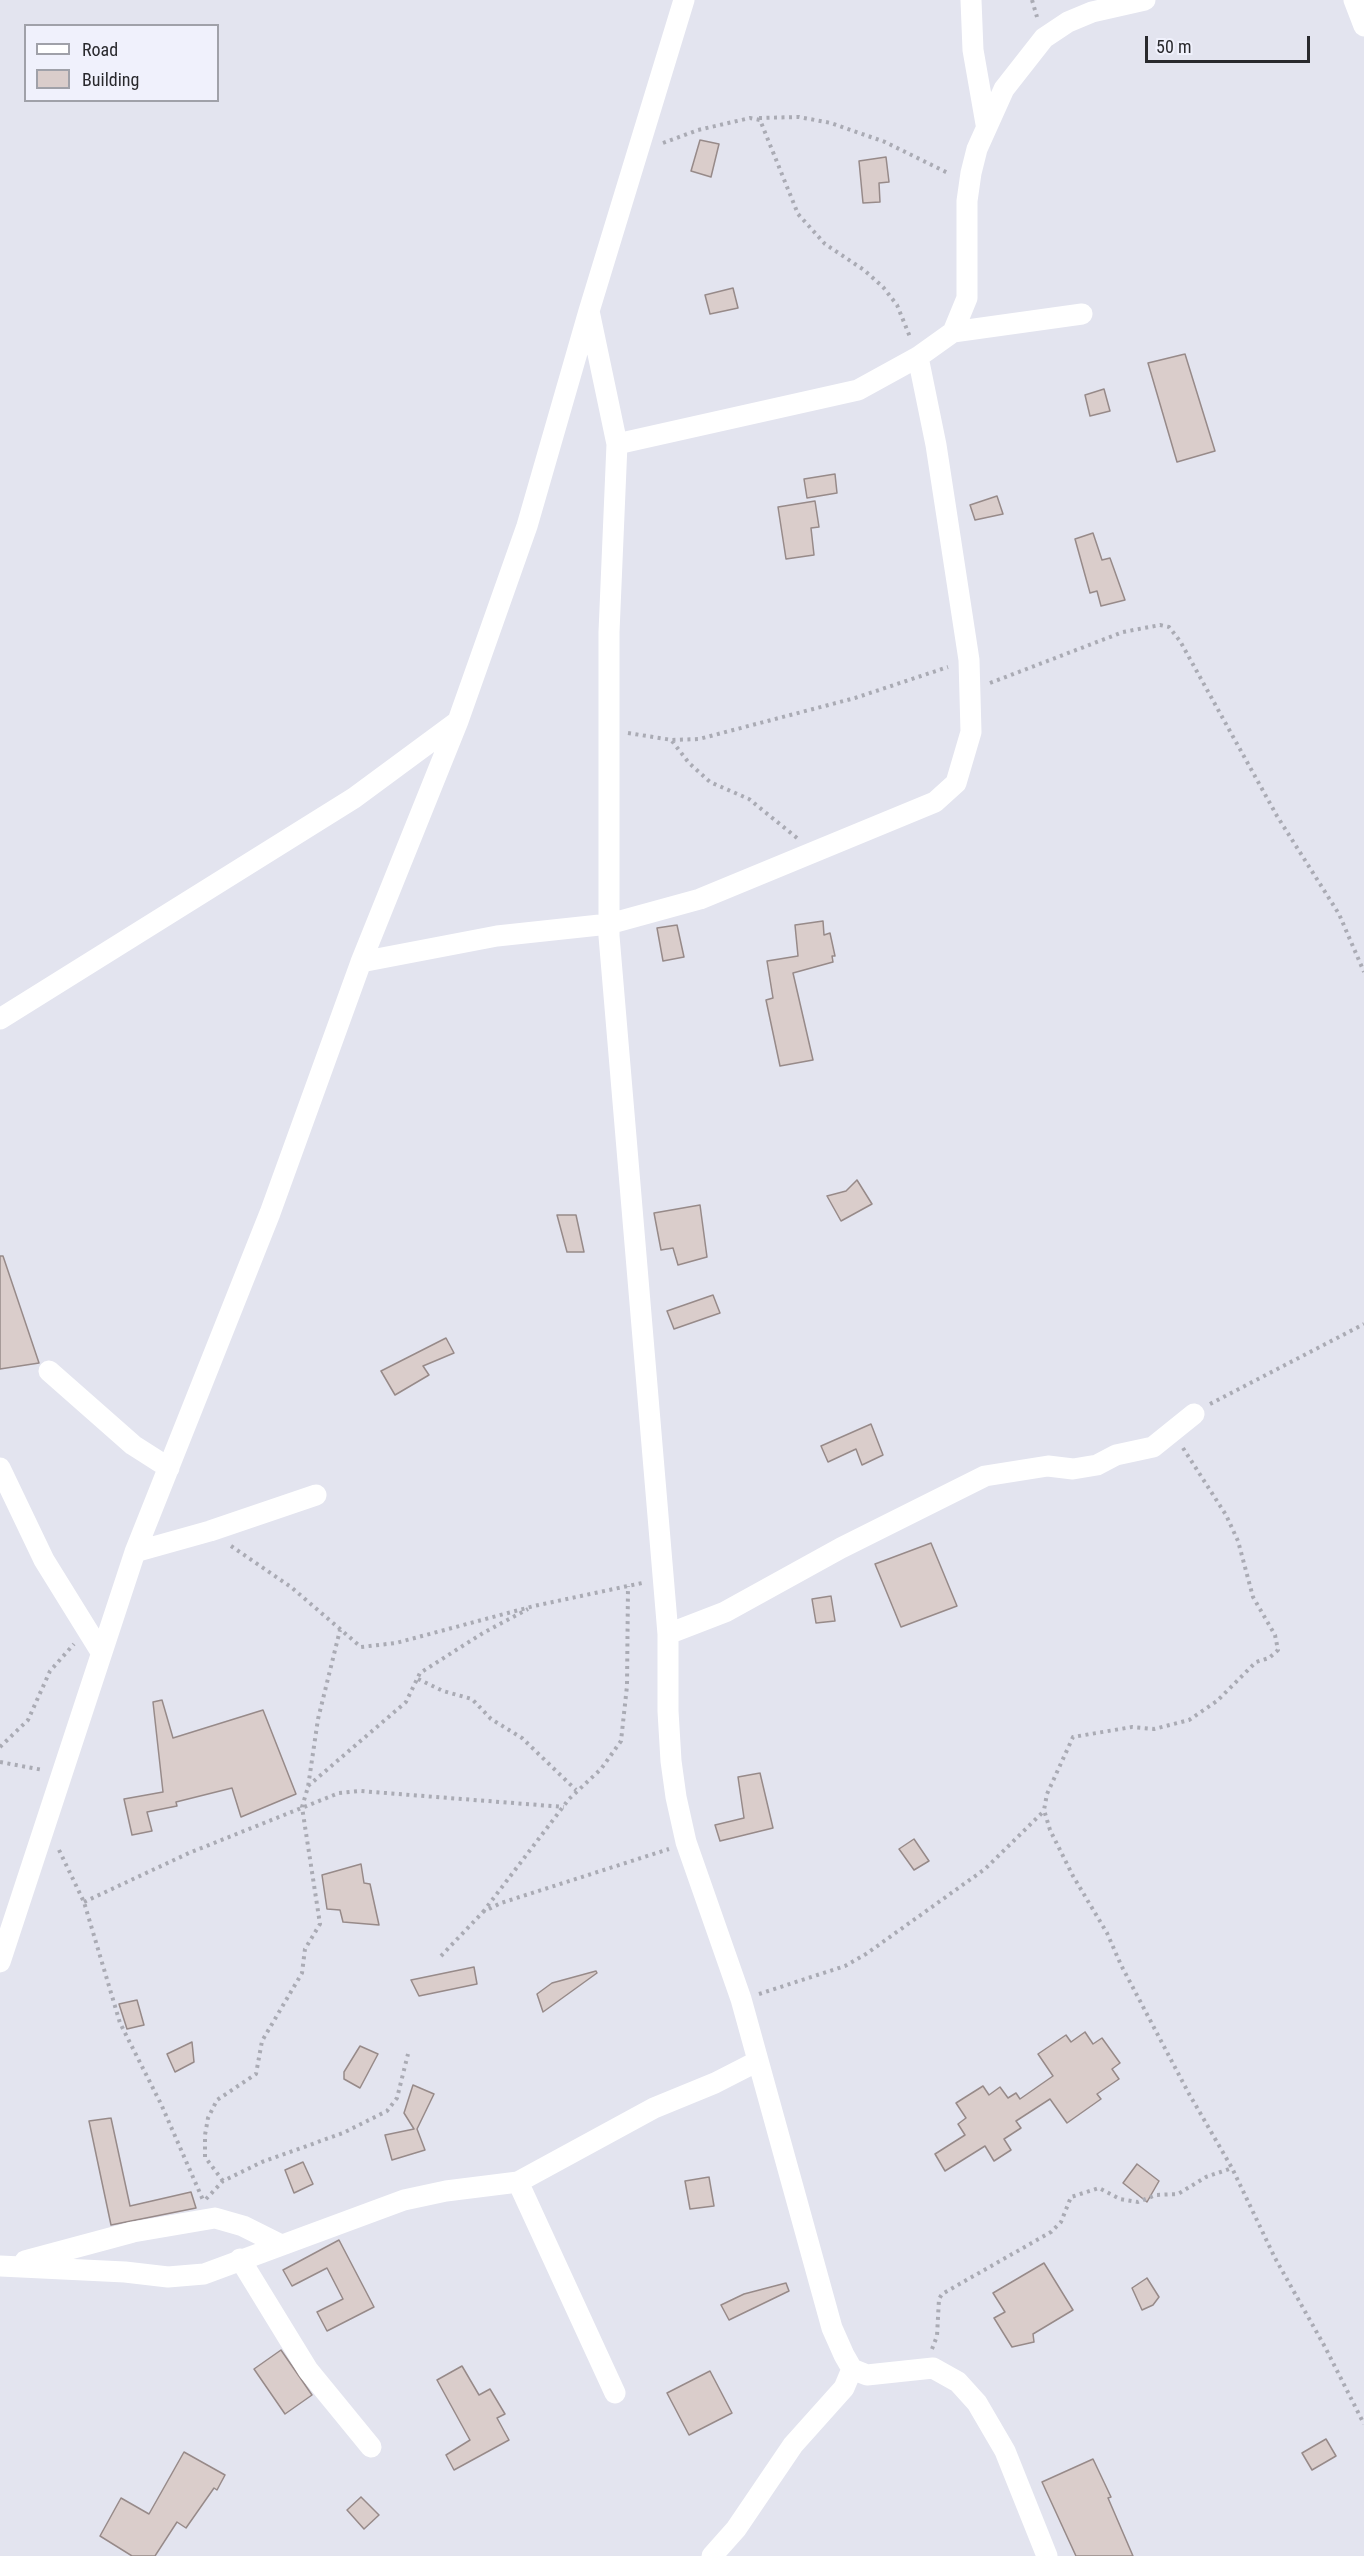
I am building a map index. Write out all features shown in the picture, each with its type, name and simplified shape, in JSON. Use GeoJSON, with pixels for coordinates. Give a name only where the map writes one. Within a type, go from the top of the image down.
{"type":"FeatureCollection","features":[{"type":"Feature","properties":{"kind":"street"},"geometry":{"type":"LineString","coordinates":[[0,1962],[135,1552],[270,1213],[362,962],[458,722],[527,526],[589,311],[684,0]]}},
{"type":"Feature","properties":{"kind":"street"},"geometry":{"type":"LineString","coordinates":[[971,0],[973,50],[986,124]]}},
{"type":"Feature","properties":{"kind":"street"},"geometry":{"type":"LineString","coordinates":[[953,332],[967,298],[969,185],[977,149],[986,124],[1004,88],[1044,38],[1068,22],[1092,12],[1145,0]]}},
{"type":"Feature","properties":{"kind":"street"},"geometry":{"type":"LineString","coordinates":[[1354,0],[1364,26]]}},
{"type":"Feature","properties":{"kind":"street"},"geometry":{"type":"LineString","coordinates":[[589,311],[617,444],[609,632],[609,924],[664,1579],[668,1634],[671,1761],[686,1842],[741,1999],[832,2328],[852,2369],[867,2375],[883,2375],[933,2368],[958,2382],[977,2403],[1005,2451],[1047,2556]]}},
{"type":"Feature","properties":{"kind":"street"},"geometry":{"type":"LineString","coordinates":[[617,444],[858,390],[918,357],[953,332],[1082,314]]}},
{"type":"Feature","properties":{"kind":"street"},"geometry":{"type":"LineString","coordinates":[[362,962],[497,936],[609,924],[700,899],[935,802],[956,783],[972,732],[969,670],[936,445],[918,357]]}},
{"type":"Feature","properties":{"kind":"street"},"geometry":{"type":"LineString","coordinates":[[0,1019],[354,798],[458,722]]}},
{"type":"Feature","properties":{"kind":"street"},"geometry":{"type":"LineString","coordinates":[[49,1371],[133,1446],[169,1468]]}},
{"type":"Feature","properties":{"kind":"street"},"geometry":{"type":"LineString","coordinates":[[668,1634],[725,1612],[841,1548],[985,1476],[1048,1466],[1073,1469],[1097,1465],[1116,1455],[1152,1447],[1194,1414]]}},
{"type":"Feature","properties":{"kind":"street"},"geometry":{"type":"LineString","coordinates":[[0,1468],[44,1560],[101,1652]]}},
{"type":"Feature","properties":{"kind":"street"},"geometry":{"type":"LineString","coordinates":[[135,1552],[210,1531],[316,1495]]}},
{"type":"Feature","properties":{"kind":"street"},"geometry":{"type":"LineString","coordinates":[[2,2266],[189,2277],[204,2274],[279,2244],[404,2200],[446,2191],[518,2182],[654,2108],[715,2083],[758,2061]]}},
{"type":"Feature","properties":{"kind":"street"},"geometry":{"type":"LineString","coordinates":[[518,2182],[615,2393]]}},
{"type":"Feature","properties":{"kind":"street"},"geometry":{"type":"LineString","coordinates":[[2,2266],[209,2210],[279,2244]]}},
{"type":"Feature","properties":{"kind":"street"},"geometry":{"type":"LineString","coordinates":[[240,2259],[308,2370],[371,2447]]}},
{"type":"Feature","properties":{"kind":"street"},"geometry":{"type":"LineString","coordinates":[[712,2556],[736,2529],[793,2445],[840,2394],[852,2369]]}},
{"type":"Feature","properties":{"kind":"path"},"geometry":{"type":"LineString","coordinates":[[638,152],[698,130],[750,118],[799,117],[847,128],[906,152],[969,185]]}},
{"type":"Feature","properties":{"kind":"path"},"geometry":{"type":"LineString","coordinates":[[758,118],[769,138],[788,193],[798,214],[825,244],[864,270],[891,296],[918,357]]}},
{"type":"Feature","properties":{"kind":"path"},"geometry":{"type":"LineString","coordinates":[[609,729],[672,740],[699,739],[844,700],[969,670],[991,682],[1123,632],[1160,625],[1169,627],[1180,641],[1277,816],[1339,914],[1364,972]]}},
{"type":"Feature","properties":{"kind":"path"},"geometry":{"type":"LineString","coordinates":[[672,740],[689,763],[710,782],[749,799],[813,852]]}},
{"type":"Feature","properties":{"kind":"path"},"geometry":{"type":"LineString","coordinates":[[1194,1414],[1364,1324]]}},
{"type":"Feature","properties":{"kind":"path"},"geometry":{"type":"LineString","coordinates":[[1178,1428],[1186,1456],[1226,1515],[1238,1541],[1253,1597],[1275,1635],[1278,1650],[1269,1658],[1256,1662],[1217,1701],[1190,1720],[1154,1729],[1132,1726],[1073,1737],[1047,1794],[1044,1810],[1050,1830],[1073,1876],[1107,1933],[1121,1965],[1188,2092],[1232,2168],[1275,2258],[1364,2424]]}},
{"type":"Feature","properties":{"kind":"path"},"geometry":{"type":"LineString","coordinates":[[210,1531],[291,1587],[361,1647],[372,1647],[534,1606],[664,1579]]}},
{"type":"Feature","properties":{"kind":"path"},"geometry":{"type":"LineString","coordinates":[[441,1956],[483,1912],[576,1791],[601,1770],[621,1741],[627,1686],[628,1586]]}},
{"type":"Feature","properties":{"kind":"path"},"geometry":{"type":"LineString","coordinates":[[308,1787],[406,1702],[424,1670],[483,1633],[534,1606]]}},
{"type":"Feature","properties":{"kind":"path"},"geometry":{"type":"LineString","coordinates":[[223,2181],[205,2157],[208,2118],[217,2100],[256,2074],[261,2041],[302,1973],[305,1949],[320,1924],[302,1807],[308,1787],[318,1719],[340,1630]]}},
{"type":"Feature","properties":{"kind":"path"},"geometry":{"type":"LineString","coordinates":[[0,1747],[28,1720],[56,1663],[88,1631]]}},
{"type":"Feature","properties":{"kind":"path"},"geometry":{"type":"LineString","coordinates":[[418,1678],[443,1691],[472,1699],[491,1719],[522,1738],[576,1791]]}},
{"type":"Feature","properties":{"kind":"path"},"geometry":{"type":"LineString","coordinates":[[0,1762],[61,1775]]}},
{"type":"Feature","properties":{"kind":"path"},"geometry":{"type":"LineString","coordinates":[[84,1902],[189,1853],[339,1793],[360,1791],[564,1807]]}},
{"type":"Feature","properties":{"kind":"path"},"geometry":{"type":"LineString","coordinates":[[741,1999],[845,1966],[866,1953],[985,1869],[1044,1810]]}},
{"type":"Feature","properties":{"kind":"path"},"geometry":{"type":"LineString","coordinates":[[45,1824],[84,1902],[120,2023],[161,2104],[209,2210]]}},
{"type":"Feature","properties":{"kind":"path"},"geometry":{"type":"LineString","coordinates":[[483,1912],[521,1895],[686,1842]]}},
{"type":"Feature","properties":{"kind":"path"},"geometry":{"type":"LineString","coordinates":[[209,2210],[223,2181],[262,2162],[343,2133],[387,2111],[397,2098],[408,2054]]}},
{"type":"Feature","properties":{"kind":"path"},"geometry":{"type":"LineString","coordinates":[[925,2369],[937,2336],[939,2299],[942,2294],[1051,2232],[1061,2222],[1071,2197],[1099,2188],[1120,2199],[1138,2202],[1156,2195],[1178,2194],[1206,2177],[1232,2168]]}},
{"type":"Feature","properties":{"kind":"building"},"geometry":{"type":"Polygon","coordinates":[[[700,140],[719,144],[711,177],[691,171],[700,140]]]}},
{"type":"Feature","properties":{"kind":"building"},"geometry":{"type":"Polygon","coordinates":[[[886,157],[889,182],[879,183],[880,202],[863,203],[859,161],[886,157]]]}},
{"type":"Feature","properties":{"kind":"building"},"geometry":{"type":"Polygon","coordinates":[[[733,288],[738,308],[710,314],[705,295],[733,288]]]}},
{"type":"Feature","properties":{"kind":"building"},"geometry":{"type":"Polygon","coordinates":[[[1185,354],[1215,451],[1177,462],[1148,363],[1185,354]]]}},
{"type":"Feature","properties":{"kind":"building"},"geometry":{"type":"Polygon","coordinates":[[[1104,389],[1110,411],[1090,416],[1085,395],[1104,389]]]}},
{"type":"Feature","properties":{"kind":"building"},"geometry":{"type":"Polygon","coordinates":[[[835,474],[837,493],[807,498],[804,479],[835,474]]]}},
{"type":"Feature","properties":{"kind":"building"},"geometry":{"type":"Polygon","coordinates":[[[997,496],[1003,514],[975,520],[970,505],[997,496]]]}},
{"type":"Feature","properties":{"kind":"building"},"geometry":{"type":"Polygon","coordinates":[[[815,501],[819,527],[811,528],[814,555],[786,559],[778,507],[815,501]]]}},
{"type":"Feature","properties":{"kind":"building"},"geometry":{"type":"Polygon","coordinates":[[[1093,533],[1102,560],[1110,558],[1125,600],[1101,606],[1097,591],[1090,593],[1075,539],[1093,533]]]}},
{"type":"Feature","properties":{"kind":"building"},"geometry":{"type":"Polygon","coordinates":[[[823,921],[824,935],[830,933],[835,956],[832,956],[833,962],[793,973],[813,1060],[780,1066],[766,1000],[773,998],[767,961],[798,956],[795,925],[823,921]]]}},
{"type":"Feature","properties":{"kind":"building"},"geometry":{"type":"Polygon","coordinates":[[[677,925],[684,957],[663,961],[657,928],[677,925]]]}},
{"type":"Feature","properties":{"kind":"building"},"geometry":{"type":"Polygon","coordinates":[[[857,1180],[872,1204],[841,1221],[827,1196],[846,1191],[857,1180]]]}},
{"type":"Feature","properties":{"kind":"building"},"geometry":{"type":"Polygon","coordinates":[[[700,1205],[707,1257],[678,1265],[673,1248],[661,1250],[654,1213],[700,1205]]]}},
{"type":"Feature","properties":{"kind":"building"},"geometry":{"type":"Polygon","coordinates":[[[557,1215],[576,1215],[584,1252],[567,1252],[557,1215]]]}},
{"type":"Feature","properties":{"kind":"building"},"geometry":{"type":"Polygon","coordinates":[[[0,1256],[3,1256],[39,1363],[0,1369],[0,1256]]]}},
{"type":"Feature","properties":{"kind":"building"},"geometry":{"type":"Polygon","coordinates":[[[713,1295],[720,1313],[674,1329],[667,1311],[713,1295]]]}},
{"type":"Feature","properties":{"kind":"building"},"geometry":{"type":"Polygon","coordinates":[[[446,1338],[454,1353],[423,1366],[429,1375],[395,1395],[381,1371],[446,1338]]]}},
{"type":"Feature","properties":{"kind":"building"},"geometry":{"type":"Polygon","coordinates":[[[871,1424],[883,1455],[862,1465],[856,1449],[828,1462],[821,1446],[871,1424]]]}},
{"type":"Feature","properties":{"kind":"building"},"geometry":{"type":"Polygon","coordinates":[[[931,1543],[957,1606],[901,1627],[875,1564],[931,1543]]]}},
{"type":"Feature","properties":{"kind":"building"},"geometry":{"type":"Polygon","coordinates":[[[831,1596],[835,1621],[816,1623],[812,1599],[831,1596]]]}},
{"type":"Feature","properties":{"kind":"building"},"geometry":{"type":"Polygon","coordinates":[[[162,1700],[173,1738],[263,1710],[296,1794],[241,1817],[232,1788],[176,1802],[177,1806],[147,1812],[152,1831],[132,1835],[124,1799],[163,1792],[153,1702],[162,1700]]]}},
{"type":"Feature","properties":{"kind":"building"},"geometry":{"type":"Polygon","coordinates":[[[760,1773],[773,1828],[720,1841],[715,1825],[744,1818],[738,1777],[760,1773]]]}},
{"type":"Feature","properties":{"kind":"building"},"geometry":{"type":"Polygon","coordinates":[[[914,1839],[929,1861],[914,1870],[899,1849],[914,1839]]]}},
{"type":"Feature","properties":{"kind":"building"},"geometry":{"type":"Polygon","coordinates":[[[361,1864],[364,1883],[370,1884],[379,1925],[343,1922],[340,1910],[327,1909],[322,1875],[361,1864]]]}},
{"type":"Feature","properties":{"kind":"building"},"geometry":{"type":"Polygon","coordinates":[[[474,1967],[477,1984],[419,1996],[411,1980],[474,1967]]]}},
{"type":"Feature","properties":{"kind":"building"},"geometry":{"type":"Polygon","coordinates":[[[596,1971],[597,1973],[543,2012],[537,1994],[552,1983],[596,1971]]]}},
{"type":"Feature","properties":{"kind":"building"},"geometry":{"type":"Polygon","coordinates":[[[137,2000],[144,2025],[127,2029],[119,2004],[137,2000]]]}},
{"type":"Feature","properties":{"kind":"building"},"geometry":{"type":"Polygon","coordinates":[[[1085,2032],[1093,2044],[1102,2038],[1120,2063],[1112,2069],[1119,2079],[1097,2094],[1101,2099],[1067,2123],[1050,2099],[1016,2121],[1021,2128],[1004,2139],[1011,2150],[994,2161],[985,2146],[945,2171],[935,2154],[965,2135],[958,2124],[966,2118],[956,2103],[983,2086],[989,2095],[1000,2087],[1008,2098],[1016,2093],[1020,2099],[1053,2076],[1038,2054],[1066,2035],[1071,2042],[1085,2032]]]}},
{"type":"Feature","properties":{"kind":"building"},"geometry":{"type":"Polygon","coordinates":[[[192,2042],[194,2062],[175,2072],[167,2054],[192,2042]]]}},
{"type":"Feature","properties":{"kind":"building"},"geometry":{"type":"Polygon","coordinates":[[[360,2046],[378,2054],[360,2088],[344,2079],[344,2072],[360,2046]]]}},
{"type":"Feature","properties":{"kind":"building"},"geometry":{"type":"Polygon","coordinates":[[[413,2085],[434,2094],[417,2129],[425,2150],[392,2160],[385,2135],[414,2129],[404,2113],[413,2085]]]}},
{"type":"Feature","properties":{"kind":"building"},"geometry":{"type":"Polygon","coordinates":[[[111,2118],[130,2206],[191,2192],[196,2208],[111,2225],[89,2121],[111,2118]]]}},
{"type":"Feature","properties":{"kind":"building"},"geometry":{"type":"Polygon","coordinates":[[[303,2162],[313,2184],[294,2193],[285,2170],[303,2162]]]}},
{"type":"Feature","properties":{"kind":"building"},"geometry":{"type":"Polygon","coordinates":[[[1137,2164],[1159,2181],[1147,2202],[1123,2183],[1137,2164]]]}},
{"type":"Feature","properties":{"kind":"building"},"geometry":{"type":"Polygon","coordinates":[[[709,2177],[714,2206],[690,2209],[685,2181],[709,2177]]]}},
{"type":"Feature","properties":{"kind":"building"},"geometry":{"type":"Polygon","coordinates":[[[339,2240],[374,2307],[327,2331],[317,2312],[343,2299],[327,2268],[292,2286],[283,2270],[339,2240]]]}},
{"type":"Feature","properties":{"kind":"building"},"geometry":{"type":"Polygon","coordinates":[[[1044,2263],[1073,2310],[1033,2334],[1034,2342],[1012,2347],[994,2318],[1005,2312],[993,2293],[1044,2263]]]}},
{"type":"Feature","properties":{"kind":"building"},"geometry":{"type":"Polygon","coordinates":[[[1147,2278],[1159,2297],[1153,2305],[1142,2310],[1132,2288],[1147,2278]]]}},
{"type":"Feature","properties":{"kind":"building"},"geometry":{"type":"Polygon","coordinates":[[[786,2283],[789,2291],[729,2320],[721,2305],[744,2294],[786,2283]]]}},
{"type":"Feature","properties":{"kind":"building"},"geometry":{"type":"Polygon","coordinates":[[[281,2350],[312,2395],[285,2414],[254,2369],[281,2350]]]}},
{"type":"Feature","properties":{"kind":"building"},"geometry":{"type":"Polygon","coordinates":[[[462,2366],[479,2395],[490,2389],[505,2414],[497,2418],[509,2440],[454,2470],[446,2455],[470,2440],[437,2380],[462,2366]]]}},
{"type":"Feature","properties":{"kind":"building"},"geometry":{"type":"Polygon","coordinates":[[[710,2371],[732,2413],[689,2435],[667,2393],[710,2371]]]}},
{"type":"Feature","properties":{"kind":"building"},"geometry":{"type":"Polygon","coordinates":[[[1326,2439],[1336,2456],[1312,2470],[1302,2453],[1326,2439]]]}},
{"type":"Feature","properties":{"kind":"building"},"geometry":{"type":"Polygon","coordinates":[[[184,2452],[225,2475],[217,2490],[214,2488],[186,2528],[177,2522],[155,2556],[132,2556],[100,2536],[121,2498],[149,2514],[184,2452]]]}},
{"type":"Feature","properties":{"kind":"building"},"geometry":{"type":"Polygon","coordinates":[[[1093,2459],[1111,2497],[1108,2498],[1133,2556],[1076,2556],[1042,2482],[1093,2459]]]}},
{"type":"Feature","properties":{"kind":"building"},"geometry":{"type":"Polygon","coordinates":[[[361,2497],[379,2515],[364,2529],[347,2510],[361,2497]]]}}]}
